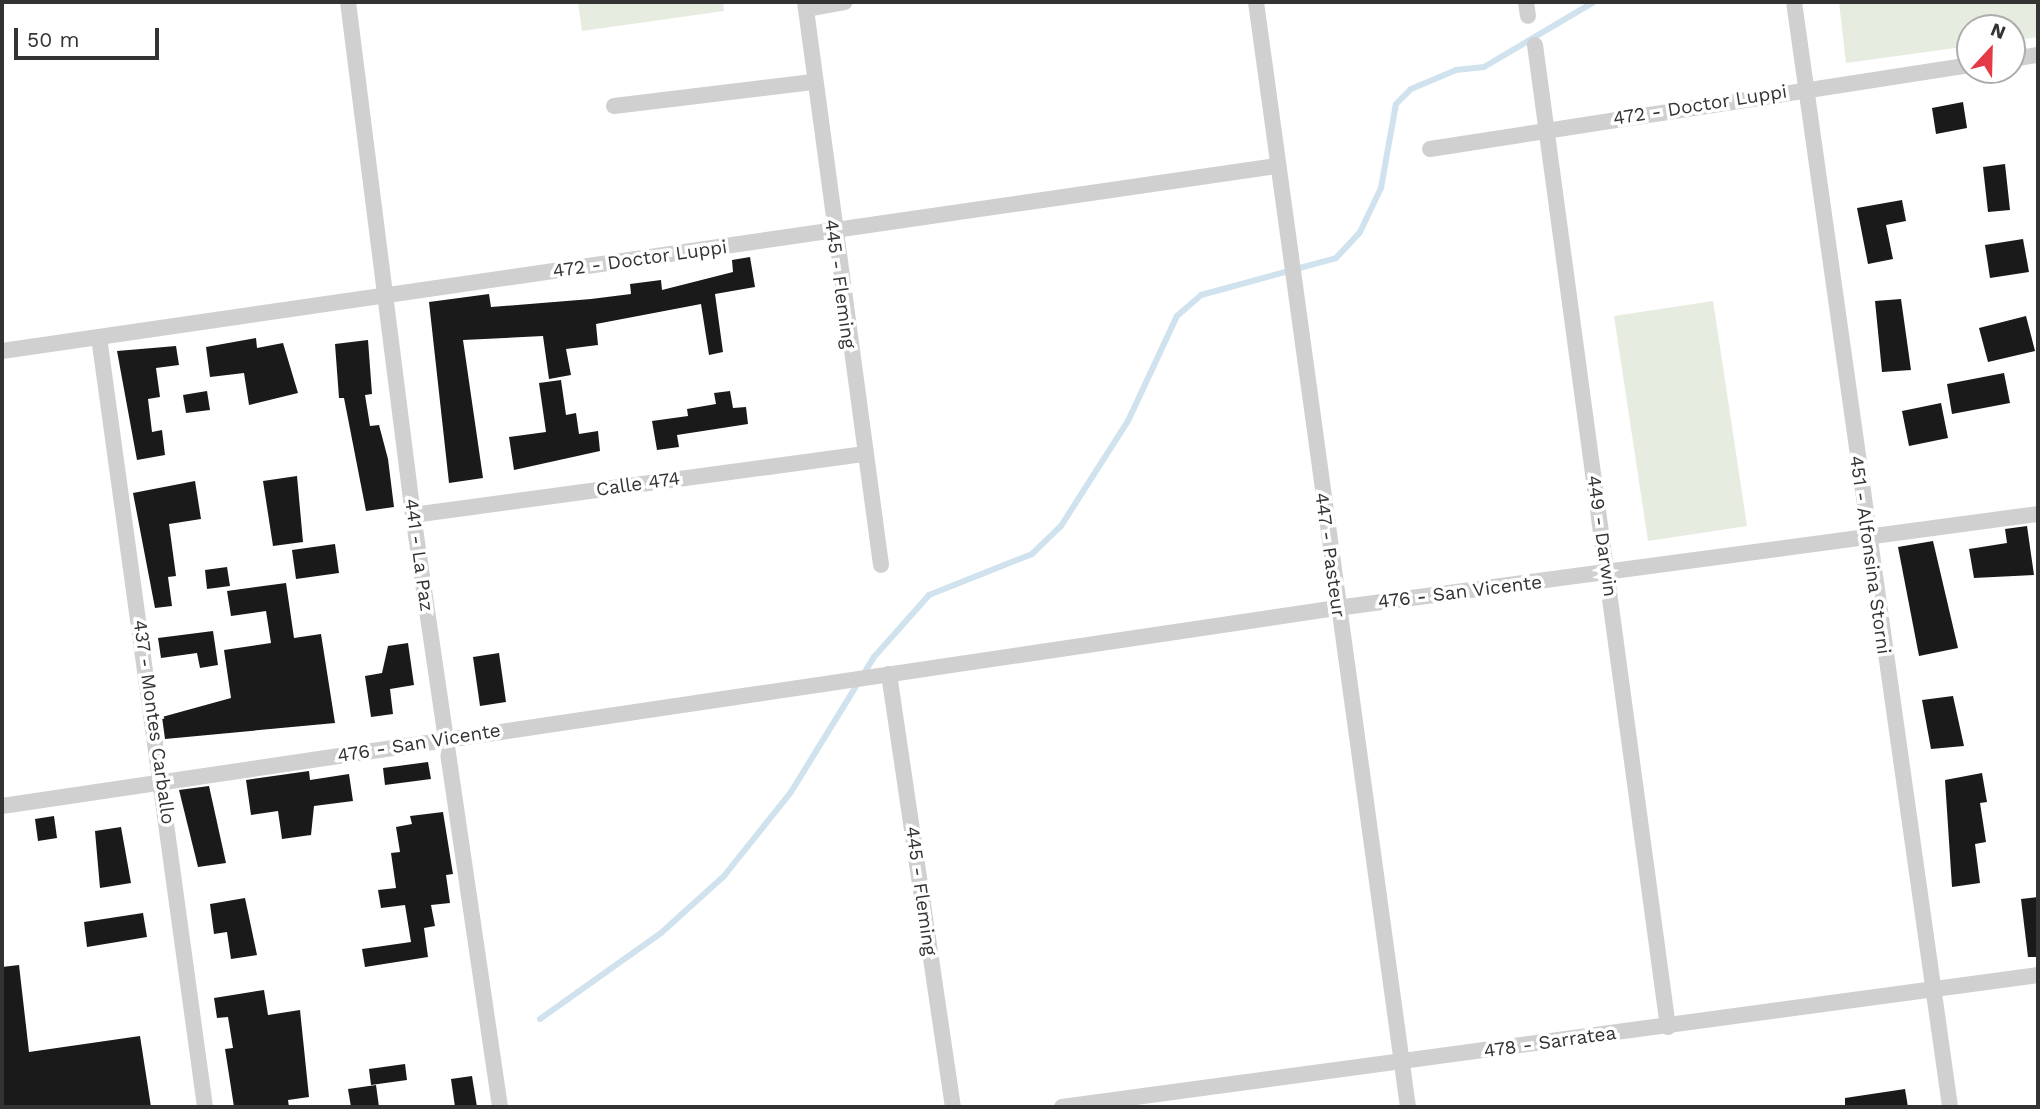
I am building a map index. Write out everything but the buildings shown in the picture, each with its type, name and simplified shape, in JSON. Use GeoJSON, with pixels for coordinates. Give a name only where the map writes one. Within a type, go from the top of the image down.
{"type":"FeatureCollection","features":[{"type":"Feature","properties":{"kind":"street","name":"441 - La Paz"},"geometry":{"type":"LineString","coordinates":[[348,2],[413,515],[500,1107]]}},
{"type":"Feature","properties":{"kind":"street"},"geometry":{"type":"LineString","coordinates":[[806,5],[844,2]]}},
{"type":"Feature","properties":{"kind":"street","name":"447 - Pasteur"},"geometry":{"type":"LineString","coordinates":[[1256,2],[1336,608],[1408,1107]]}},
{"type":"Feature","properties":{"kind":"street","name":"451 - Alfonsina Storni"},"geometry":{"type":"LineString","coordinates":[[1794,2],[1867,535],[1950,1107]]}},
{"type":"Feature","properties":{"kind":"street","name":"445 - Fleming"},"geometry":{"type":"LineString","coordinates":[[806,5],[813,82],[833,233],[881,565]]}},
{"type":"Feature","properties":{"kind":"street","name":"449 - Darwin"},"geometry":{"type":"LineString","coordinates":[[1535,45],[1543,130],[1608,573],[1668,1027]]}},
{"type":"Feature","properties":{"kind":"street","name":"472 - Doctor Luppi"},"geometry":{"type":"LineString","coordinates":[[1430,149],[1956,67]]}},
{"type":"Feature","properties":{"kind":"street"},"geometry":{"type":"LineString","coordinates":[[614,106],[813,82]]}},
{"type":"Feature","properties":{"kind":"street","name":"472 - Doctor Luppi"},"geometry":{"type":"LineString","coordinates":[[2,351],[383,294],[833,233],[1278,166]]}},
{"type":"Feature","properties":{"kind":"street","name":"437 - Montes Carballo"},"geometry":{"type":"LineString","coordinates":[[99,337],[163,782],[205,1107]]}},
{"type":"Feature","properties":{"kind":"street","name":"Calle 474"},"geometry":{"type":"LineString","coordinates":[[413,515],[863,454]]}},
{"type":"Feature","properties":{"kind":"street","name":"476 - San Vicente"},"geometry":{"type":"LineString","coordinates":[[2,806],[1336,608],[2038,514]]}},
{"type":"Feature","properties":{"kind":"street","name":"445 - Fleming"},"geometry":{"type":"LineString","coordinates":[[886,675],[953,1107]]}},
{"type":"Feature","properties":{"kind":"street","name":"478 - Sarratea"},"geometry":{"type":"LineString","coordinates":[[1062,1107],[2038,975]]}},
{"type":"Feature","properties":{"kind":"shaded area"},"geometry":{"type":"Polygon","coordinates":[[[578,2],[723,2],[724,11],[582,31],[578,2]]]}},
{"type":"Feature","properties":{"kind":"shaded area"},"geometry":{"type":"Polygon","coordinates":[[[1839,2],[2038,2],[2038,37],[2026,39],[2026,14],[1956,14],[1956,48],[1846,63],[1839,2]]]}},
{"type":"Feature","properties":{"kind":"shaded area"},"geometry":{"type":"Polygon","coordinates":[[[1713,301],[1747,526],[1648,541],[1614,316],[1713,301]]]}},
{"type":"Feature","properties":{"kind":"waterway"},"geometry":{"type":"LineString","coordinates":[[540,1019],[661,933],[724,876],[791,792],[874,657],[929,595],[1032,554],[1061,526],[1128,421],[1177,316],[1201,295],[1336,258],[1360,232],[1381,188],[1396,104],[1411,89],[1456,70],[1484,67],[1594,2]]}}]}
